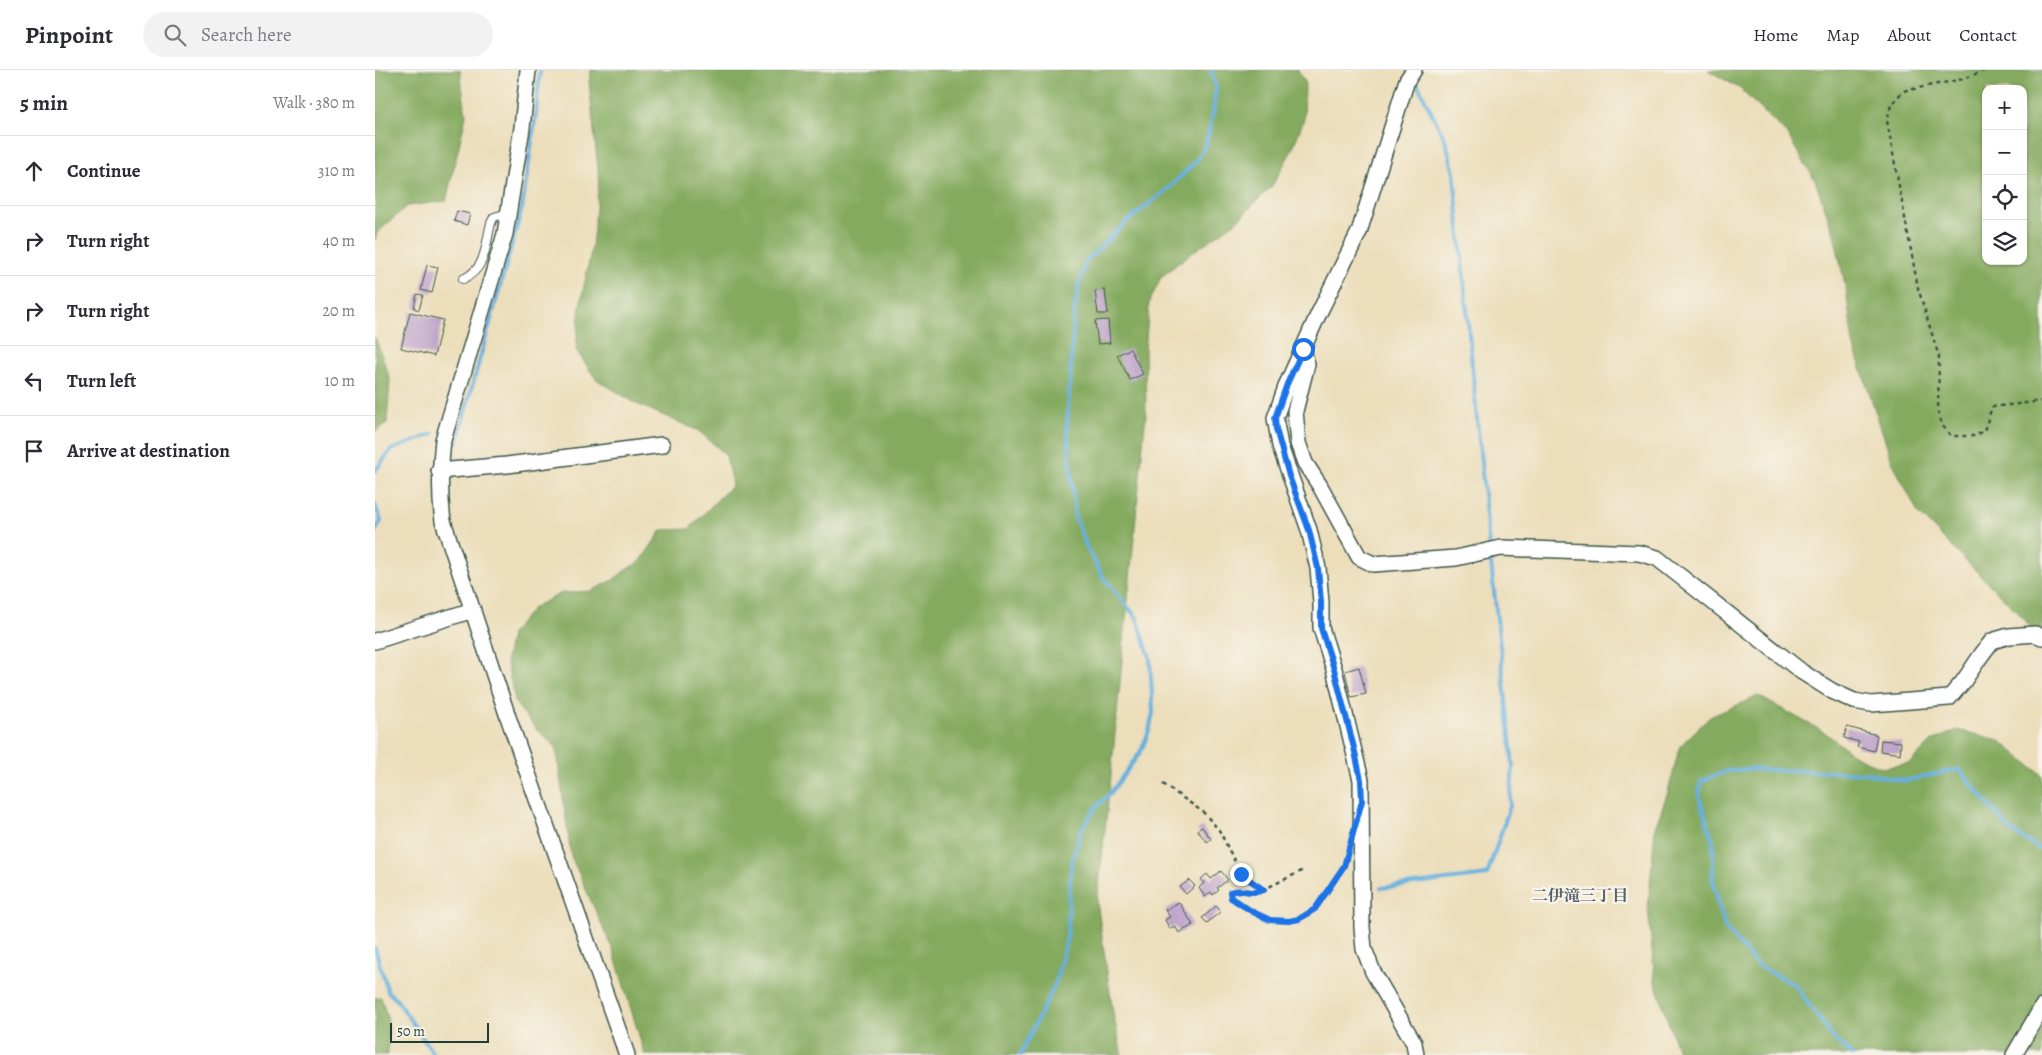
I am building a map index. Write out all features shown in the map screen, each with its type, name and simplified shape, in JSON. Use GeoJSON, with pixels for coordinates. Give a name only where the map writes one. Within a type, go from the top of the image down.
{"type":"FeatureCollection","features":[{"type":"Feature","properties":{"kind":"street"},"geometry":{"type":"LineString","coordinates":[[528,70],[522,128],[505,234],[443,440],[439,471],[440,497],[443,521],[511,727],[627,1055]]}},
{"type":"Feature","properties":{"kind":"street"},"geometry":{"type":"LineString","coordinates":[[1407,74],[1359,232],[1318,315],[1287,384],[1275,418],[1276,429],[1289,476],[1309,530],[1318,568],[1321,628],[1334,669],[1361,780],[1362,927],[1364,949],[1373,972],[1414,1043],[1416,1055]]}},
{"type":"Feature","properties":{"kind":"street"},"geometry":{"type":"LineString","coordinates":[[1303,349],[1307,364],[1295,411],[1298,443],[1305,463],[1320,486],[1359,557],[1373,564],[1456,558],[1501,548],[1639,553],[1657,558],[1802,672],[1832,692],[1855,701],[1871,704],[1949,698],[1963,682],[1992,641],[2009,636],[2035,634],[2042,637]]}},
{"type":"Feature","properties":{"kind":"street"},"geometry":{"type":"LineString","coordinates":[[439,471],[507,465],[662,445]]}},
{"type":"Feature","properties":{"kind":"street"},"geometry":{"type":"LineString","coordinates":[[375,641],[473,610]]}},
{"type":"Feature","properties":{"kind":"street"},"geometry":{"type":"LineString","coordinates":[[2014,1055],[2042,1007]]}},
{"type":"Feature","properties":{"kind":"lane"},"geometry":{"type":"LineString","coordinates":[[463,279],[473,274],[480,266],[494,217],[508,213]]}},
{"type":"Feature","properties":{"kind":"path"},"geometry":{"type":"LineString","coordinates":[[1985,70],[1963,79],[1903,91],[1891,105],[1887,121],[1918,288],[1939,357],[1938,412],[1942,425],[1951,436],[1975,436],[1984,431],[1992,407],[2042,401]]}},
{"type":"Feature","properties":{"kind":"path"},"geometry":{"type":"LineString","coordinates":[[1163,784],[1203,812],[1219,830],[1241,874],[1264,890]]}},
{"type":"Feature","properties":{"kind":"path"},"geometry":{"type":"LineString","coordinates":[[1302,871],[1264,890],[1250,893],[1238,889],[1230,892],[1231,898],[1270,920],[1289,921],[1299,919],[1315,909],[1328,891],[1344,866],[1349,848]]}},
{"type":"Feature","properties":{"kind":"green space"},"geometry":{"type":"Polygon","coordinates":[[[375,70],[460,70],[466,116],[446,201],[407,206],[377,233],[375,240],[375,70]]]}},
{"type":"Feature","properties":{"kind":"green space"},"geometry":{"type":"Polygon","coordinates":[[[591,70],[1298,70],[1305,82],[1304,119],[1292,150],[1272,186],[1236,222],[1161,277],[1149,303],[1145,351],[1146,413],[1097,902],[1113,1013],[1122,1055],[645,1055],[613,950],[571,856],[556,747],[536,729],[516,704],[506,660],[511,634],[534,607],[562,593],[591,591],[613,580],[640,562],[662,530],[689,529],[732,485],[726,455],[699,431],[637,404],[596,379],[576,350],[580,306],[592,247],[599,179],[589,82],[591,70]]]}},
{"type":"Feature","properties":{"kind":"green space"},"geometry":{"type":"Polygon","coordinates":[[[1708,70],[2042,70],[2042,643],[2025,620],[1918,513],[1892,461],[1853,344],[1846,289],[1834,234],[1815,180],[1786,133],[1739,88],[1708,70]]]}},
{"type":"Feature","properties":{"kind":"green space"},"geometry":{"type":"Polygon","coordinates":[[[375,337],[390,379],[387,423],[375,432],[375,337]]]}},
{"type":"Feature","properties":{"kind":"green space"},"geometry":{"type":"Polygon","coordinates":[[[1758,696],[1824,732],[1857,757],[1882,768],[1910,763],[1932,741],[1957,730],[1999,740],[2042,775],[2042,1055],[1679,1055],[1655,982],[1648,907],[1655,828],[1668,792],[1680,746],[1710,717],[1758,696]]]}},
{"type":"Feature","properties":{"kind":"green space"},"geometry":{"type":"Polygon","coordinates":[[[381,997],[388,1020],[388,1055],[375,1055],[375,998],[381,997]]]}},
{"type":"Feature","properties":{"kind":"building"},"geometry":{"type":"Polygon","coordinates":[[[457,211],[470,214],[467,225],[454,221],[457,211]]]}},
{"type":"Feature","properties":{"kind":"building"},"geometry":{"type":"Polygon","coordinates":[[[427,265],[438,267],[432,293],[421,290],[427,265]]]}},
{"type":"Feature","properties":{"kind":"building"},"geometry":{"type":"Polygon","coordinates":[[[1105,290],[1108,314],[1098,314],[1095,291],[1105,290]]]}},
{"type":"Feature","properties":{"kind":"building"},"geometry":{"type":"Polygon","coordinates":[[[417,294],[423,295],[419,310],[414,308],[417,294]]]}},
{"type":"Feature","properties":{"kind":"building"},"geometry":{"type":"Polygon","coordinates":[[[410,312],[443,320],[434,356],[401,348],[410,312]]]}},
{"type":"Feature","properties":{"kind":"building"},"geometry":{"type":"Polygon","coordinates":[[[1108,320],[1110,343],[1098,344],[1095,321],[1108,320]]]}},
{"type":"Feature","properties":{"kind":"building"},"geometry":{"type":"Polygon","coordinates":[[[1130,349],[1143,374],[1130,380],[1117,355],[1130,349]]]}},
{"type":"Feature","properties":{"kind":"building"},"geometry":{"type":"Polygon","coordinates":[[[1359,667],[1366,694],[1351,697],[1345,671],[1359,667]]]}},
{"type":"Feature","properties":{"kind":"building"},"geometry":{"type":"Polygon","coordinates":[[[1847,727],[1877,735],[1874,751],[1857,747],[1859,742],[1844,738],[1847,727]]]}},
{"type":"Feature","properties":{"kind":"building"},"geometry":{"type":"Polygon","coordinates":[[[1881,740],[1901,742],[1900,754],[1880,751],[1881,740]]]}},
{"type":"Feature","properties":{"kind":"building"},"geometry":{"type":"Polygon","coordinates":[[[1202,827],[1211,839],[1207,842],[1197,830],[1202,827]]]}},
{"type":"Feature","properties":{"kind":"building"},"geometry":{"type":"Polygon","coordinates":[[[1221,871],[1228,880],[1217,888],[1219,890],[1213,895],[1211,892],[1205,897],[1199,888],[1204,883],[1201,879],[1207,874],[1211,879],[1221,871]]]}},
{"type":"Feature","properties":{"kind":"building"},"geometry":{"type":"Polygon","coordinates":[[[1189,880],[1195,886],[1186,894],[1180,887],[1189,880]]]}},
{"type":"Feature","properties":{"kind":"building"},"geometry":{"type":"Polygon","coordinates":[[[1179,902],[1193,925],[1179,933],[1175,926],[1170,929],[1165,920],[1170,917],[1165,910],[1179,902]]]}},
{"type":"Feature","properties":{"kind":"building"},"geometry":{"type":"Polygon","coordinates":[[[1216,906],[1221,911],[1207,923],[1202,918],[1216,906]]]}},
{"type":"Feature","properties":{"kind":"waterway"},"geometry":{"type":"LineString","coordinates":[[456,444],[522,208],[536,114],[540,70]]}},
{"type":"Feature","properties":{"kind":"waterway"},"geometry":{"type":"LineString","coordinates":[[1020,1055],[1055,984],[1067,939],[1071,864],[1082,828],[1097,806],[1110,794],[1141,751],[1149,731],[1153,713],[1150,658],[1137,618],[1103,577],[1087,548],[1075,517],[1067,427],[1074,314],[1079,285],[1086,261],[1123,225],[1171,186],[1196,161],[1206,145],[1216,88],[1211,70]]}},
{"type":"Feature","properties":{"kind":"waterway"},"geometry":{"type":"LineString","coordinates":[[1414,77],[1446,142],[1454,173],[1489,547]]}},
{"type":"Feature","properties":{"kind":"waterway"},"geometry":{"type":"LineString","coordinates":[[375,471],[391,450],[433,434]]}},
{"type":"Feature","properties":{"kind":"waterway"},"geometry":{"type":"LineString","coordinates":[[375,504],[381,521],[375,532]]}},
{"type":"Feature","properties":{"kind":"waterway"},"geometry":{"type":"LineString","coordinates":[[1381,888],[1487,875],[1510,806],[1513,765],[1490,554]]}},
{"type":"Feature","properties":{"kind":"waterway"},"geometry":{"type":"LineString","coordinates":[[1852,1055],[1832,1037],[1795,985],[1757,965],[1725,928],[1713,881],[1713,842],[1699,796],[1701,781],[1727,771],[1751,769],[1866,773],[1904,781],[1959,769],[2010,830],[2042,850]]}},
{"type":"Feature","properties":{"kind":"waterway"},"geometry":{"type":"LineString","coordinates":[[375,948],[388,992],[397,1000],[434,1055]]}},
{"type":"Feature","properties":{"kind":"district","name":"二伊滝三丁目"},"geometry":{"type":"Point","coordinates":[1580,896]}},
{"type":"Feature","properties":{"kind":"route"},"geometry":{"type":"LineString","coordinates":[[1241,874],[1264,890],[1250,893],[1238,889],[1230,892],[1231,898],[1237,904],[1270,920],[1289,921],[1299,919],[1315,909],[1344,866],[1362,801],[1361,780],[1355,752],[1334,669],[1321,628],[1318,568],[1309,530],[1289,476],[1276,429],[1275,418],[1287,384],[1303,349]]}}]}
